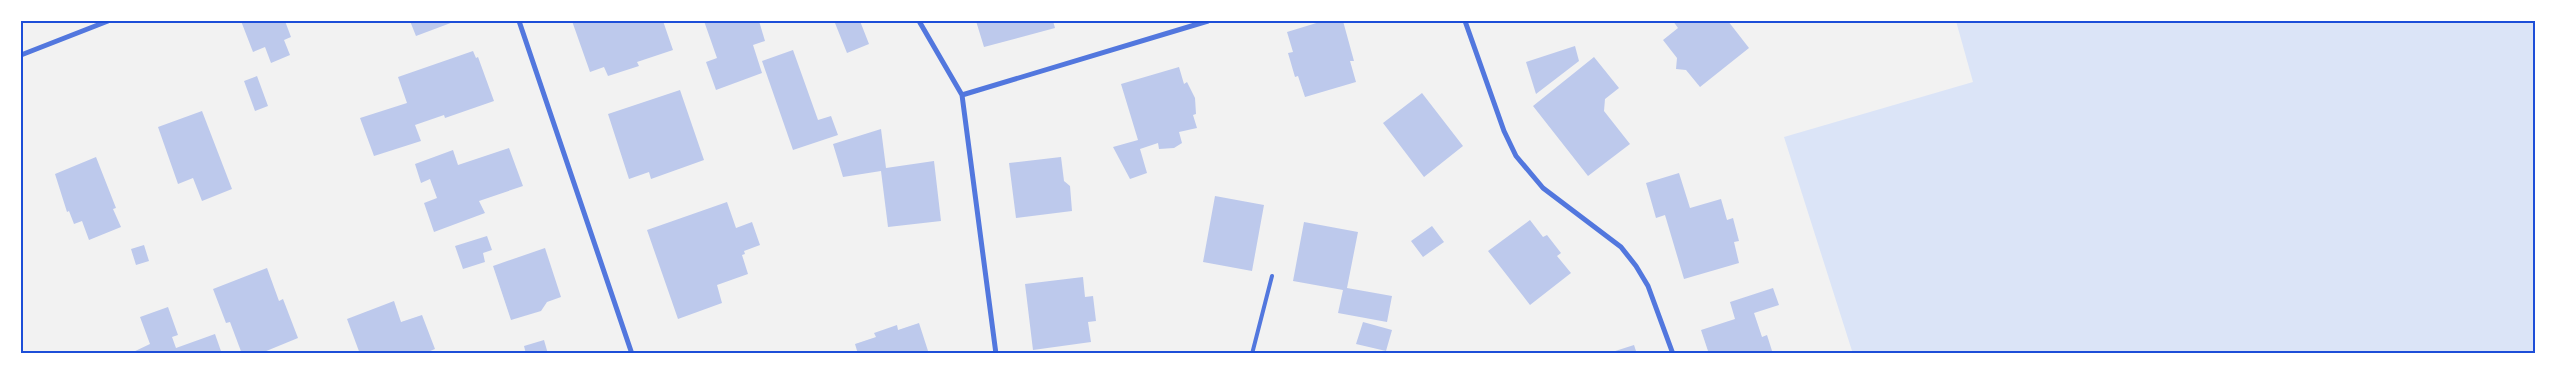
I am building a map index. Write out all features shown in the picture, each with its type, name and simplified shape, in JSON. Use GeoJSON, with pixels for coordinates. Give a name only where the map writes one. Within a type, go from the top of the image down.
{"type":"FeatureCollection","features":[{"type":"Feature","properties":{"kind":"street"},"geometry":{"type":"LineString","coordinates":[[21,56],[108,21]]}},
{"type":"Feature","properties":{"kind":"street"},"geometry":{"type":"LineString","coordinates":[[519,21],[632,354]]}},
{"type":"Feature","properties":{"kind":"street"},"geometry":{"type":"LineString","coordinates":[[919,21],[962,95],[996,354]]}},
{"type":"Feature","properties":{"kind":"street"},"geometry":{"type":"LineString","coordinates":[[962,95],[1208,21]]}},
{"type":"Feature","properties":{"kind":"street"},"geometry":{"type":"LineString","coordinates":[[1465,21],[1504,131],[1516,156],[1544,188],[1614,242],[1636,266],[1648,286],[1673,354]]}},
{"type":"Feature","properties":{"kind":"lane"},"geometry":{"type":"LineString","coordinates":[[1252,354],[1272,276]]}},
{"type":"Feature","properties":{"kind":"shaded area"},"geometry":{"type":"Polygon","coordinates":[[[1956,21],[2536,21],[2536,354],[1853,354],[1784,137],[1973,82],[1956,21]]]}},
{"type":"Feature","properties":{"kind":"building"},"geometry":{"type":"Polygon","coordinates":[[[241,21],[285,21],[291,37],[284,40],[290,55],[271,63],[265,47],[253,52],[241,21]]]}},
{"type":"Feature","properties":{"kind":"building"},"geometry":{"type":"Polygon","coordinates":[[[410,21],[456,21],[416,36],[410,21]]]}},
{"type":"Feature","properties":{"kind":"building"},"geometry":{"type":"Polygon","coordinates":[[[572,21],[663,21],[673,50],[637,62],[639,66],[608,76],[604,67],[590,72],[572,21]]]}},
{"type":"Feature","properties":{"kind":"building"},"geometry":{"type":"Polygon","coordinates":[[[704,21],[759,21],[765,41],[753,45],[762,73],[716,90],[706,62],[717,58],[704,21]]]}},
{"type":"Feature","properties":{"kind":"building"},"geometry":{"type":"Polygon","coordinates":[[[839,21],[860,21],[869,44],[847,53],[835,23],[839,21]]]}},
{"type":"Feature","properties":{"kind":"building"},"geometry":{"type":"Polygon","coordinates":[[[976,21],[1053,21],[1055,28],[984,47],[976,21]]]}},
{"type":"Feature","properties":{"kind":"building"},"geometry":{"type":"Polygon","coordinates":[[[1323,21],[1343,21],[1354,61],[1350,61],[1356,82],[1305,97],[1298,76],[1295,77],[1288,53],[1293,52],[1287,32],[1323,21]]]}},
{"type":"Feature","properties":{"kind":"building"},"geometry":{"type":"Polygon","coordinates":[[[1673,21],[1728,21],[1749,48],[1700,87],[1686,70],[1676,69],[1677,58],[1663,40],[1678,28],[1673,21]]]}},
{"type":"Feature","properties":{"kind":"building"},"geometry":{"type":"Polygon","coordinates":[[[1575,46],[1579,61],[1536,94],[1526,62],[1575,46]]]}},
{"type":"Feature","properties":{"kind":"building"},"geometry":{"type":"Polygon","coordinates":[[[793,50],[818,120],[831,116],[838,135],[793,150],[762,61],[793,50]]]}},
{"type":"Feature","properties":{"kind":"building"},"geometry":{"type":"Polygon","coordinates":[[[473,51],[476,58],[478,57],[494,101],[445,118],[444,115],[415,125],[421,141],[374,156],[360,118],[407,103],[398,77],[473,51]]]}},
{"type":"Feature","properties":{"kind":"building"},"geometry":{"type":"Polygon","coordinates":[[[1594,57],[1619,88],[1605,99],[1604,111],[1630,144],[1588,176],[1533,106],[1594,57]]]}},
{"type":"Feature","properties":{"kind":"building"},"geometry":{"type":"Polygon","coordinates":[[[1179,67],[1184,84],[1187,82],[1195,98],[1196,114],[1193,115],[1197,128],[1179,132],[1182,143],[1174,148],[1159,149],[1158,143],[1140,149],[1147,173],[1130,179],[1113,147],[1138,140],[1121,84],[1179,67]]]}},
{"type":"Feature","properties":{"kind":"building"},"geometry":{"type":"Polygon","coordinates":[[[257,76],[268,106],[255,111],[244,81],[257,76]]]}},
{"type":"Feature","properties":{"kind":"building"},"geometry":{"type":"Polygon","coordinates":[[[680,90],[704,160],[651,179],[649,172],[629,179],[608,114],[680,90]]]}},
{"type":"Feature","properties":{"kind":"building"},"geometry":{"type":"Polygon","coordinates":[[[1422,93],[1463,146],[1424,177],[1383,123],[1422,93]]]}},
{"type":"Feature","properties":{"kind":"building"},"geometry":{"type":"Polygon","coordinates":[[[202,111],[232,189],[202,201],[193,178],[178,184],[158,127],[202,111]]]}},
{"type":"Feature","properties":{"kind":"building"},"geometry":{"type":"Polygon","coordinates":[[[881,129],[886,168],[934,161],[941,221],[888,227],[881,171],[843,177],[833,144],[881,129]]]}},
{"type":"Feature","properties":{"kind":"building"},"geometry":{"type":"Polygon","coordinates":[[[509,148],[523,186],[479,201],[485,213],[434,232],[424,203],[437,198],[430,179],[421,183],[415,164],[453,150],[458,165],[509,148]]]}},
{"type":"Feature","properties":{"kind":"building"},"geometry":{"type":"Polygon","coordinates":[[[96,157],[116,208],[113,209],[121,227],[89,240],[82,221],[74,224],[69,211],[67,212],[55,174],[96,157]]]}},
{"type":"Feature","properties":{"kind":"building"},"geometry":{"type":"Polygon","coordinates":[[[1061,157],[1064,181],[1070,186],[1072,211],[1016,218],[1009,163],[1061,157]]]}},
{"type":"Feature","properties":{"kind":"building"},"geometry":{"type":"Polygon","coordinates":[[[1679,173],[1690,208],[1721,199],[1727,220],[1733,218],[1739,241],[1734,242],[1739,263],[1684,279],[1665,215],[1656,218],[1646,183],[1679,173]]]}},
{"type":"Feature","properties":{"kind":"building"},"geometry":{"type":"Polygon","coordinates":[[[1215,196],[1264,205],[1252,271],[1203,262],[1215,196]]]}},
{"type":"Feature","properties":{"kind":"building"},"geometry":{"type":"Polygon","coordinates":[[[727,202],[736,228],[752,222],[760,245],[744,251],[745,254],[742,255],[748,274],[717,285],[722,303],[678,319],[647,230],[727,202]]]}},
{"type":"Feature","properties":{"kind":"building"},"geometry":{"type":"Polygon","coordinates":[[[1530,220],[1543,237],[1547,235],[1561,253],[1557,256],[1571,273],[1530,305],[1488,251],[1530,220]]]}},
{"type":"Feature","properties":{"kind":"building"},"geometry":{"type":"Polygon","coordinates":[[[1304,222],[1358,232],[1347,288],[1392,296],[1387,322],[1338,313],[1343,290],[1293,281],[1304,222]]]}},
{"type":"Feature","properties":{"kind":"building"},"geometry":{"type":"Polygon","coordinates":[[[1432,226],[1444,242],[1423,257],[1411,241],[1432,226]]]}},
{"type":"Feature","properties":{"kind":"building"},"geometry":{"type":"Polygon","coordinates":[[[487,236],[492,250],[483,253],[485,262],[463,269],[455,246],[487,236]]]}},
{"type":"Feature","properties":{"kind":"building"},"geometry":{"type":"Polygon","coordinates":[[[144,245],[149,261],[136,265],[131,249],[144,245]]]}},
{"type":"Feature","properties":{"kind":"building"},"geometry":{"type":"Polygon","coordinates":[[[545,248],[561,297],[547,302],[541,311],[511,320],[493,266],[545,248]]]}},
{"type":"Feature","properties":{"kind":"building"},"geometry":{"type":"Polygon","coordinates":[[[267,268],[279,301],[283,299],[298,338],[259,354],[242,354],[230,322],[226,323],[213,289],[267,268]]]}},
{"type":"Feature","properties":{"kind":"building"},"geometry":{"type":"Polygon","coordinates":[[[1083,277],[1085,297],[1093,296],[1096,321],[1088,322],[1091,342],[1033,350],[1025,284],[1083,277]]]}},
{"type":"Feature","properties":{"kind":"building"},"geometry":{"type":"Polygon","coordinates":[[[1773,288],[1779,305],[1754,313],[1762,337],[1767,335],[1773,354],[1709,354],[1701,330],[1735,319],[1730,302],[1773,288]]]}},
{"type":"Feature","properties":{"kind":"building"},"geometry":{"type":"Polygon","coordinates":[[[394,301],[401,322],[422,315],[435,349],[423,354],[360,354],[347,319],[394,301]]]}},
{"type":"Feature","properties":{"kind":"building"},"geometry":{"type":"Polygon","coordinates":[[[168,307],[178,335],[172,337],[176,348],[215,334],[222,354],[129,354],[150,344],[140,317],[168,307]]]}},
{"type":"Feature","properties":{"kind":"building"},"geometry":{"type":"Polygon","coordinates":[[[1363,322],[1392,330],[1386,351],[1356,344],[1363,322]]]}},
{"type":"Feature","properties":{"kind":"building"},"geometry":{"type":"Polygon","coordinates":[[[919,323],[929,354],[858,354],[855,344],[876,337],[874,333],[897,325],[898,330],[919,323]]]}},
{"type":"Feature","properties":{"kind":"building"},"geometry":{"type":"Polygon","coordinates":[[[544,340],[548,354],[526,354],[524,346],[544,340]]]}},
{"type":"Feature","properties":{"kind":"building"},"geometry":{"type":"Polygon","coordinates":[[[1634,345],[1637,354],[1609,354],[1609,353],[1634,345]]]}}]}
